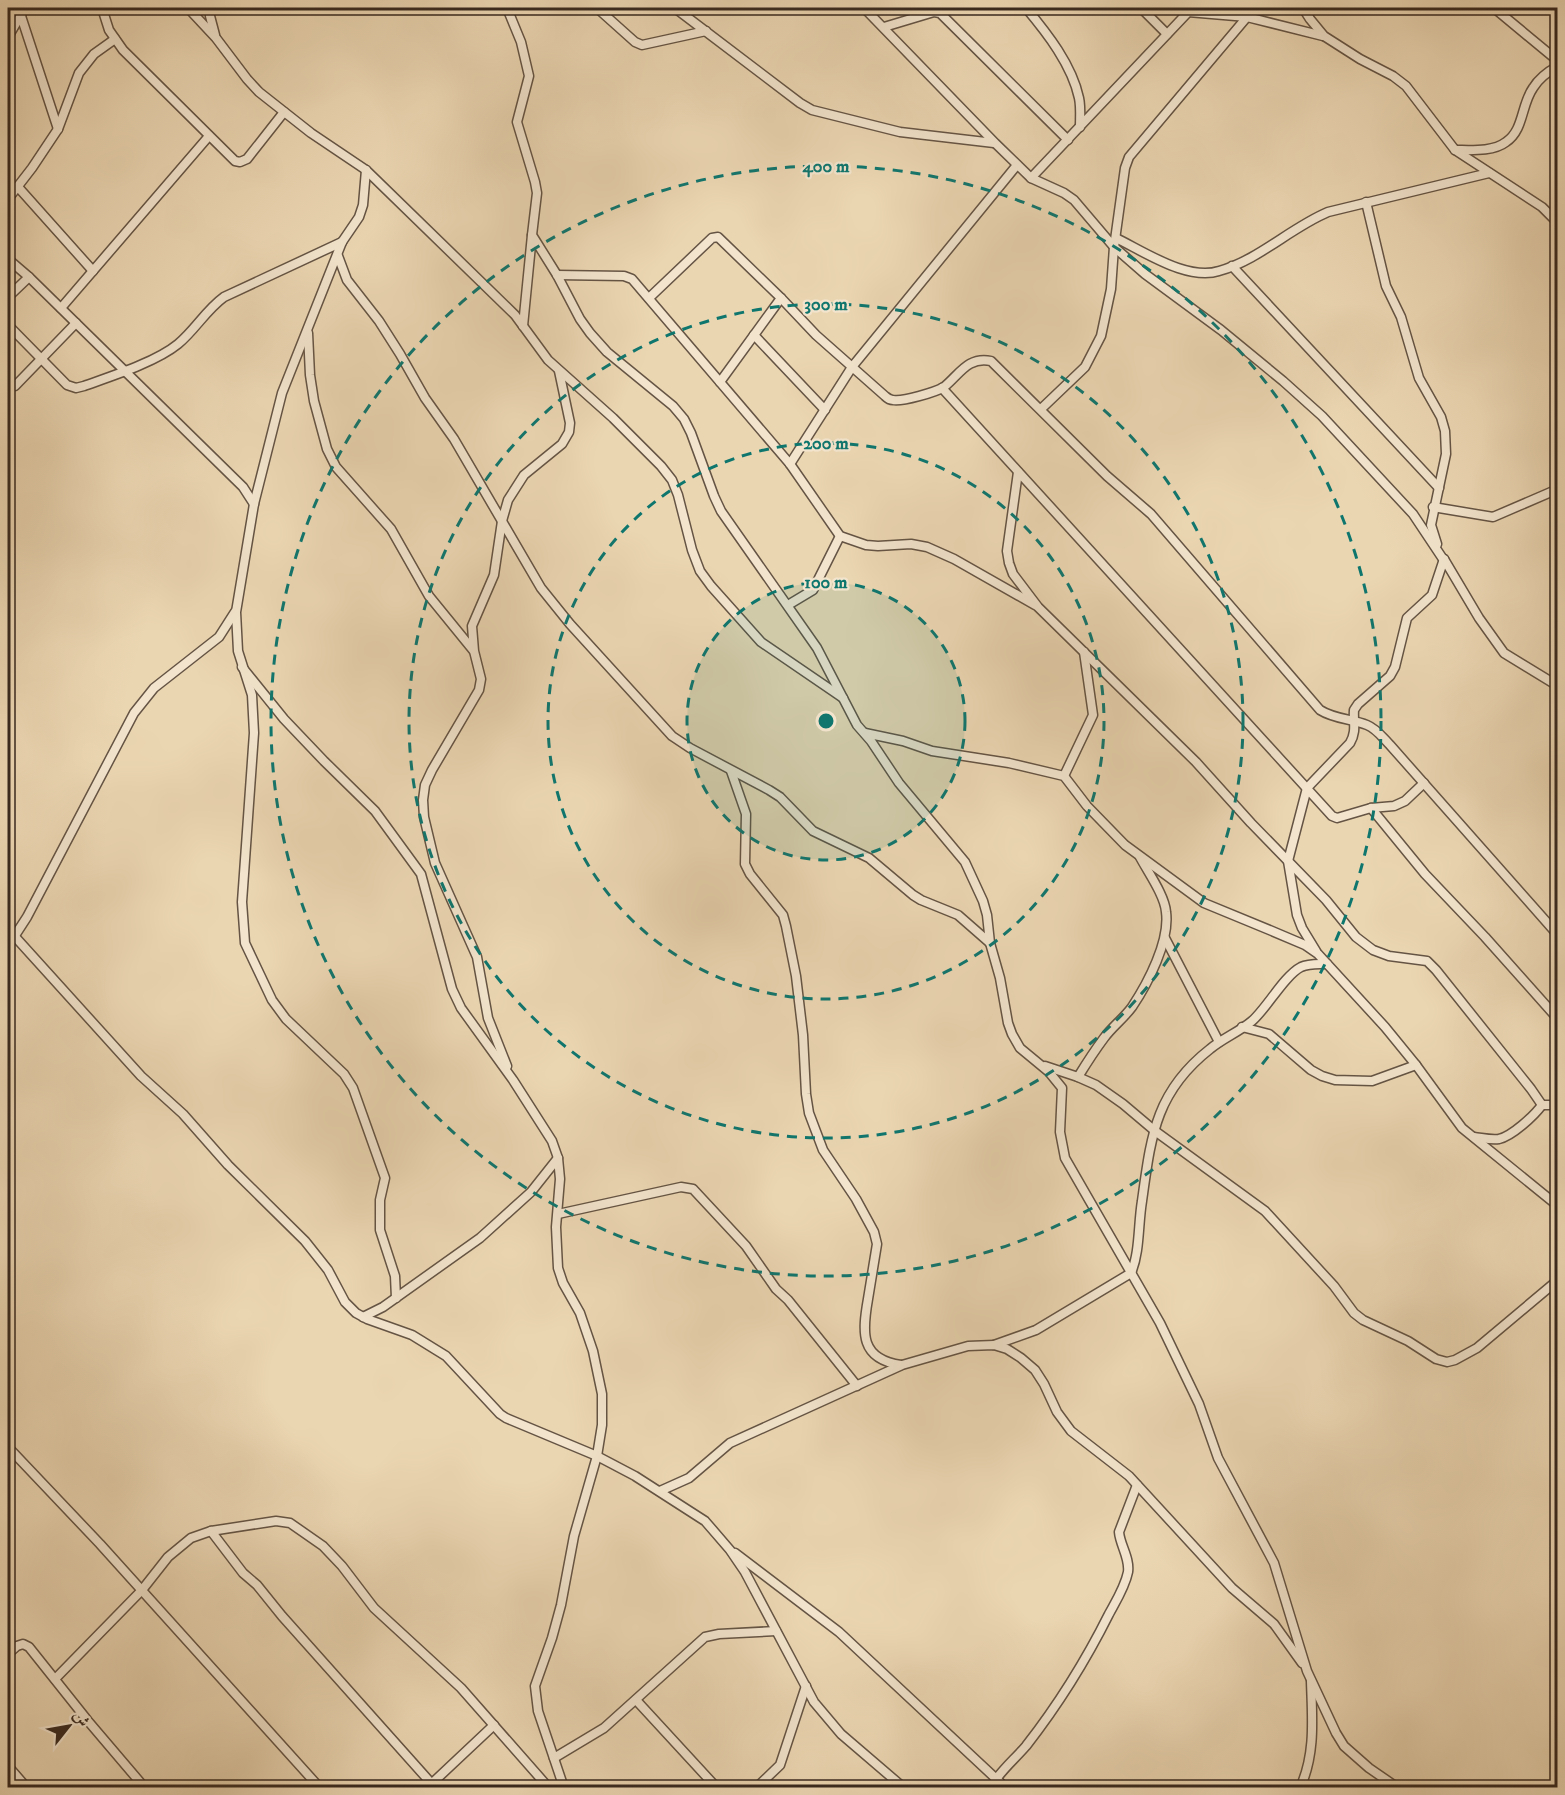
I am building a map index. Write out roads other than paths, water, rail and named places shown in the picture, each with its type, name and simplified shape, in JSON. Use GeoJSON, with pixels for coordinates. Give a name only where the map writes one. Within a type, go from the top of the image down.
{"type":"FeatureCollection","features":[{"type":"Feature","properties":{"kind":"street"},"geometry":{"type":"LineString","coordinates":[[102,8],[114,39],[235,161],[240,162],[246,159],[284,112]]}},
{"type":"Feature","properties":{"kind":"street"},"geometry":{"type":"LineString","coordinates":[[188,8],[216,38],[259,92],[366,170],[504,303],[559,371],[613,418],[661,466],[672,480],[678,495],[692,550],[700,571],[744,625],[761,642],[843,698]]}},
{"type":"Feature","properties":{"kind":"street"},"geometry":{"type":"LineString","coordinates":[[210,8],[216,38]]}},
{"type":"Feature","properties":{"kind":"street"},"geometry":{"type":"LineString","coordinates":[[507,8],[521,42],[529,76],[517,122],[536,182],[537,193],[523,326]]}},
{"type":"Feature","properties":{"kind":"street"},"geometry":{"type":"LineString","coordinates":[[597,8],[635,42],[642,45],[706,31]]}},
{"type":"Feature","properties":{"kind":"street"},"geometry":{"type":"LineString","coordinates":[[675,8],[812,110],[900,132],[995,143]]}},
{"type":"Feature","properties":{"kind":"street"},"geometry":{"type":"LineString","coordinates":[[864,8],[1031,178],[1065,193],[1074,200],[1157,284],[1221,330],[1322,416],[1413,514],[1504,653],[1557,686]]}},
{"type":"Feature","properties":{"kind":"street"},"geometry":{"type":"LineString","coordinates":[[1026,8],[1043,28],[1069,72],[1080,101],[1080,127]]}},
{"type":"Feature","properties":{"kind":"street"},"geometry":{"type":"LineString","coordinates":[[1141,8],[1167,34]]}},
{"type":"Feature","properties":{"kind":"street"},"geometry":{"type":"LineString","coordinates":[[1303,8],[1324,36],[1406,86],[1455,150],[1542,207],[1557,224]]}},
{"type":"Feature","properties":{"kind":"street"},"geometry":{"type":"LineString","coordinates":[[1494,8],[1557,61]]}},
{"type":"Feature","properties":{"kind":"street"},"geometry":{"type":"LineString","coordinates":[[22,10],[58,129]]}},
{"type":"Feature","properties":{"kind":"street"},"geometry":{"type":"LineString","coordinates":[[8,37],[22,10]]}},
{"type":"Feature","properties":{"kind":"street"},"geometry":{"type":"LineString","coordinates":[[1031,178],[1190,10],[1247,17],[1324,36]]}},
{"type":"Feature","properties":{"kind":"street"},"geometry":{"type":"LineString","coordinates":[[884,27],[934,12],[940,13],[1068,140]]}},
{"type":"Feature","properties":{"kind":"street"},"geometry":{"type":"LineString","coordinates":[[1041,409],[1085,367],[1101,336],[1111,290],[1126,162],[1247,17]]}},
{"type":"Feature","properties":{"kind":"street"},"geometry":{"type":"LineString","coordinates":[[8,199],[58,129],[79,73],[94,54],[114,39]]}},
{"type":"Feature","properties":{"kind":"street"},"geometry":{"type":"LineString","coordinates":[[1455,150],[1487,149],[1505,144],[1514,134],[1532,88],[1545,73],[1557,66]]}},
{"type":"Feature","properties":{"kind":"street"},"geometry":{"type":"LineString","coordinates":[[61,308],[209,136]]}},
{"type":"Feature","properties":{"kind":"street"},"geometry":{"type":"LineString","coordinates":[[789,464],[852,367],[1017,165]]}},
{"type":"Feature","properties":{"kind":"street"},"geometry":{"type":"LineString","coordinates":[[366,170],[363,205],[359,217],[342,242],[282,393],[254,504],[236,612],[238,651],[252,695],[254,733],[243,902],[245,943],[272,1000],[286,1019],[344,1074],[352,1088],[385,1178],[379,1206],[380,1230],[392,1264],[397,1288],[396,1298]]}},
{"type":"Feature","properties":{"kind":"street"},"geometry":{"type":"LineString","coordinates":[[1115,242],[1178,268],[1217,272],[1260,252],[1315,217],[1338,209],[1490,173]]}},
{"type":"Feature","properties":{"kind":"street"},"geometry":{"type":"LineString","coordinates":[[18,187],[93,271]]}},
{"type":"Feature","properties":{"kind":"street"},"geometry":{"type":"LineString","coordinates":[[1318,954],[1299,921],[1288,861],[1307,788],[1350,743],[1354,736],[1354,710],[1358,704],[1390,676],[1395,667],[1407,618],[1432,595],[1443,559],[1431,525],[1446,454],[1445,431],[1441,417],[1419,378],[1401,317],[1386,286],[1366,202]]}},
{"type":"Feature","properties":{"kind":"street"},"geometry":{"type":"LineString","coordinates":[[532,235],[590,333],[607,352],[673,406],[684,419],[721,511],[817,648],[857,725],[899,783],[964,862],[983,901],[987,915],[990,943],[1012,1034],[1020,1048],[1049,1072],[1062,1088],[1060,1132],[1065,1158],[1160,1323],[1199,1404],[1218,1458],[1274,1563],[1309,1674],[1336,1733],[1344,1746],[1369,1768],[1398,1788]]}},
{"type":"Feature","properties":{"kind":"street"},"geometry":{"type":"LineString","coordinates":[[649,298],[712,238],[718,237],[816,335],[892,400],[903,400],[942,388],[965,366],[975,361],[991,361],[1107,476],[1151,514],[1320,710],[1327,715],[1374,729],[1557,935]]}},
{"type":"Feature","properties":{"kind":"street"},"geometry":{"type":"LineString","coordinates":[[8,325],[67,385],[76,388],[124,371],[163,353],[178,344],[214,304],[224,297],[342,242]]}},
{"type":"Feature","properties":{"kind":"street"},"geometry":{"type":"LineString","coordinates":[[338,256],[347,280],[388,334],[425,398],[454,439],[541,588],[555,607],[672,736],[780,797],[813,831],[879,864],[921,900],[958,915],[990,943]]}},
{"type":"Feature","properties":{"kind":"street"},"geometry":{"type":"LineString","coordinates":[[8,259],[29,276],[243,487],[254,504]]}},
{"type":"Feature","properties":{"kind":"street"},"geometry":{"type":"LineString","coordinates":[[1232,266],[1439,488]]}},
{"type":"Feature","properties":{"kind":"street"},"geometry":{"type":"LineString","coordinates":[[557,275],[624,276],[632,279],[789,464],[840,536],[878,546],[911,544],[927,547],[954,559],[1038,607]]}},
{"type":"Feature","properties":{"kind":"street"},"geometry":{"type":"LineString","coordinates":[[8,297],[29,276]]}},
{"type":"Feature","properties":{"kind":"street"},"geometry":{"type":"LineString","coordinates":[[720,382],[781,298]]}},
{"type":"Feature","properties":{"kind":"street"},"geometry":{"type":"LineString","coordinates":[[15,386],[76,323]]}},
{"type":"Feature","properties":{"kind":"street"},"geometry":{"type":"LineString","coordinates":[[308,330],[314,401],[327,449],[336,467],[391,530],[400,542],[429,596],[474,651]]}},
{"type":"Feature","properties":{"kind":"street"},"geometry":{"type":"LineString","coordinates":[[754,335],[825,410]]}},
{"type":"Feature","properties":{"kind":"street"},"geometry":{"type":"LineString","coordinates":[[513,1080],[488,1018],[477,957],[435,863],[423,808],[425,785],[479,690],[481,679],[474,651],[472,626],[494,575],[502,521],[508,501],[524,475],[562,444],[569,432],[570,423],[559,371]]}},
{"type":"Feature","properties":{"kind":"street"},"geometry":{"type":"LineString","coordinates":[[942,388],[1332,816],[1337,818],[1371,808],[1394,806],[1405,801],[1424,783]]}},
{"type":"Feature","properties":{"kind":"street"},"geometry":{"type":"LineString","coordinates":[[1018,472],[1008,557],[1013,574],[1038,607],[1196,762],[1326,900],[1356,937],[1373,950],[1389,956],[1427,961],[1532,1089],[1542,1105]]}},
{"type":"Feature","properties":{"kind":"street"},"geometry":{"type":"LineString","coordinates":[[1433,507],[1493,517],[1557,489]]}},
{"type":"Feature","properties":{"kind":"street"},"geometry":{"type":"LineString","coordinates":[[788,605],[813,590],[840,536]]}},
{"type":"Feature","properties":{"kind":"street"},"geometry":{"type":"LineString","coordinates":[[11,939],[81,816],[134,713],[154,688],[219,637],[236,612]]}},
{"type":"Feature","properties":{"kind":"street"},"geometry":{"type":"LineString","coordinates":[[1065,776],[1093,715],[1093,700],[1084,652]]}},
{"type":"Feature","properties":{"kind":"street"},"geometry":{"type":"LineString","coordinates":[[242,668],[284,719],[324,762],[375,811],[413,861],[421,874],[452,988],[472,1026],[513,1080],[546,1130],[558,1158],[560,1179],[556,1227],[558,1268],[563,1283],[580,1313],[599,1372],[602,1394],[602,1425],[597,1456],[574,1536],[552,1638],[535,1686],[538,1711],[564,1788]]}},
{"type":"Feature","properties":{"kind":"street"},"geometry":{"type":"LineString","coordinates":[[865,733],[903,741],[932,752],[1010,763],[1065,776],[1087,806],[1125,845],[1204,903],[1305,945],[1318,954],[1385,1027],[1416,1065],[1449,1112],[1472,1136],[1557,1206]]}},
{"type":"Feature","properties":{"kind":"street"},"geometry":{"type":"LineString","coordinates":[[731,771],[746,814],[745,864],[750,874],[783,915],[786,926],[796,976],[809,1113],[823,1150],[856,1199],[875,1238],[876,1253],[863,1325],[865,1340],[870,1352],[881,1360],[902,1365]]}},
{"type":"Feature","properties":{"kind":"street"},"geometry":{"type":"LineString","coordinates":[[1371,808],[1425,874],[1485,937],[1557,1019]]}},
{"type":"Feature","properties":{"kind":"street"},"geometry":{"type":"LineString","coordinates":[[1078,1077],[1106,1035],[1138,997],[1152,971],[1165,938],[1166,911],[1163,901],[1139,855]]}},
{"type":"Feature","properties":{"kind":"street"},"geometry":{"type":"LineString","coordinates":[[8,929],[11,939],[141,1076],[183,1114],[228,1165],[305,1241],[328,1270],[345,1302],[363,1317],[412,1335],[446,1356],[506,1418],[597,1456],[660,1491],[705,1521],[745,1572],[814,1702],[841,1734],[904,1788]]}},
{"type":"Feature","properties":{"kind":"street"},"geometry":{"type":"LineString","coordinates":[[1165,938],[1220,1042]]}},
{"type":"Feature","properties":{"kind":"street"},"geometry":{"type":"LineString","coordinates":[[660,1491],[689,1478],[730,1443],[902,1365],[968,1346],[994,1345],[1036,1330],[1131,1273],[1136,1256],[1138,1221],[1158,1116],[1167,1095],[1176,1082],[1210,1048],[1251,1022],[1301,967],[1327,963]]}},
{"type":"Feature","properties":{"kind":"street"},"geometry":{"type":"LineString","coordinates":[[1242,1027],[1269,1034],[1311,1070],[1335,1080],[1372,1082],[1416,1065]]}},
{"type":"Feature","properties":{"kind":"street"},"geometry":{"type":"LineString","coordinates":[[1040,1065],[1078,1077],[1109,1094],[1155,1131],[1265,1211],[1334,1286],[1354,1313],[1363,1320],[1408,1341],[1436,1359],[1447,1362],[1477,1348],[1557,1280]]}},
{"type":"Feature","properties":{"kind":"street"},"geometry":{"type":"LineString","coordinates":[[1542,1105],[1557,1106]]}},
{"type":"Feature","properties":{"kind":"street"},"geometry":{"type":"LineString","coordinates":[[1472,1136],[1489,1140],[1506,1137],[1532,1117],[1542,1105]]}},
{"type":"Feature","properties":{"kind":"street"},"geometry":{"type":"LineString","coordinates":[[363,1317],[396,1298],[480,1238],[531,1192],[558,1158]]}},
{"type":"Feature","properties":{"kind":"street"},"geometry":{"type":"LineString","coordinates":[[558,1214],[681,1187],[693,1189],[746,1246],[776,1289],[788,1300],[857,1386]]}},
{"type":"Feature","properties":{"kind":"street"},"geometry":{"type":"LineString","coordinates":[[1545,1194],[1557,1198]]}},
{"type":"Feature","properties":{"kind":"street"},"geometry":{"type":"LineString","coordinates":[[994,1345],[1014,1353],[1035,1370],[1057,1412],[1071,1431],[1111,1460],[1232,1588],[1274,1624],[1309,1674],[1313,1732],[1306,1774],[1300,1788]]}},
{"type":"Feature","properties":{"kind":"street"},"geometry":{"type":"LineString","coordinates":[[8,1446],[142,1590],[320,1788]]}},
{"type":"Feature","properties":{"kind":"street"},"geometry":{"type":"LineString","coordinates":[[990,1788],[996,1778],[1024,1748],[1085,1661],[1122,1588],[1128,1572],[1128,1561],[1119,1532],[1137,1485]]}},
{"type":"Feature","properties":{"kind":"street"},"geometry":{"type":"LineString","coordinates":[[55,1679],[142,1590],[168,1557],[190,1538],[212,1531],[276,1521],[290,1523],[323,1546],[375,1608],[461,1688],[549,1788]]}},
{"type":"Feature","properties":{"kind":"street"},"geometry":{"type":"LineString","coordinates":[[212,1531],[243,1573],[257,1585],[429,1786],[494,1725]]}},
{"type":"Feature","properties":{"kind":"street"},"geometry":{"type":"LineString","coordinates":[[730,1550],[839,1632],[1006,1788]]}},
{"type":"Feature","properties":{"kind":"street"},"geometry":{"type":"LineString","coordinates":[[554,1758],[604,1728],[705,1637],[719,1634],[776,1631]]}},
{"type":"Feature","properties":{"kind":"street"},"geometry":{"type":"LineString","coordinates":[[8,1654],[17,1646],[23,1644],[29,1647],[87,1721],[145,1788]]}},
{"type":"Feature","properties":{"kind":"street"},"geometry":{"type":"LineString","coordinates":[[756,1788],[780,1765],[806,1686]]}},
{"type":"Feature","properties":{"kind":"street"},"geometry":{"type":"LineString","coordinates":[[636,1700],[717,1788]]}},
{"type":"Feature","properties":{"kind":"street"},"geometry":{"type":"LineString","coordinates":[[8,1766],[27,1788]]}},
{"type":"Feature","properties":{"kind":"street"},"geometry":{"type":"LineString","coordinates":[[311,1778],[314,1788]]}}]}
